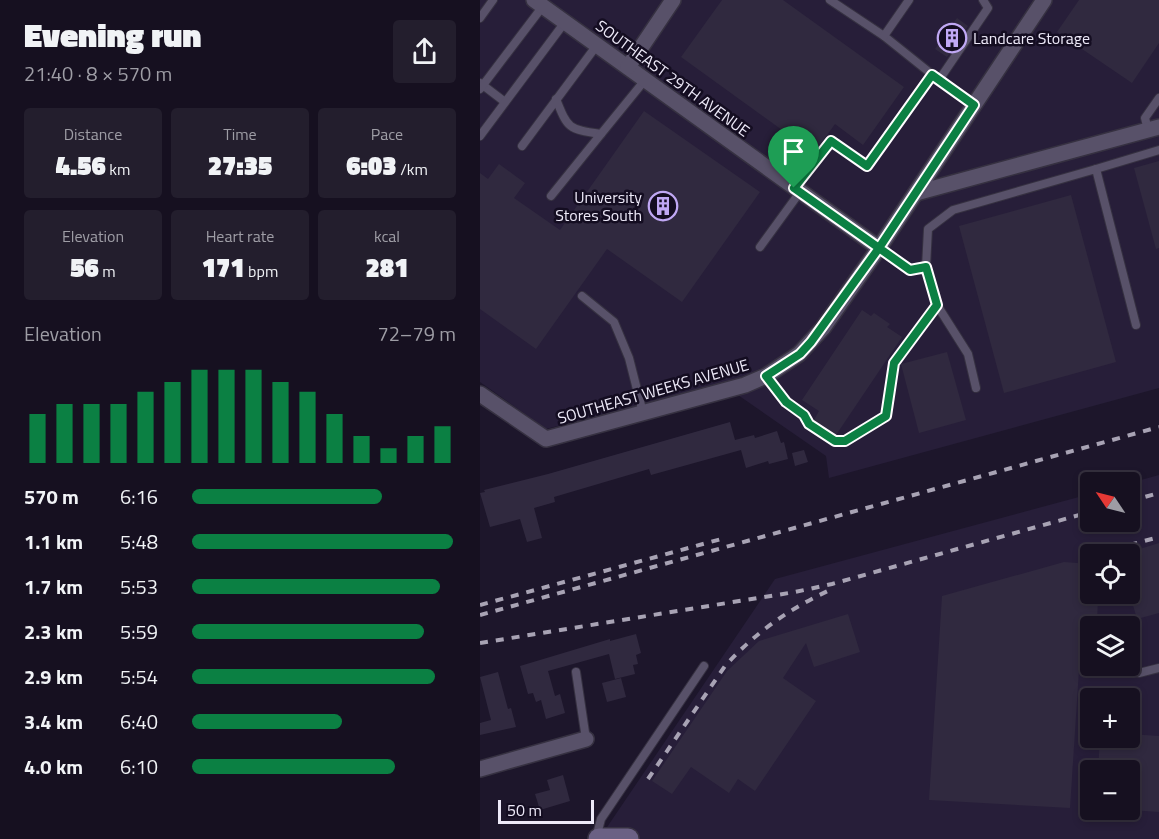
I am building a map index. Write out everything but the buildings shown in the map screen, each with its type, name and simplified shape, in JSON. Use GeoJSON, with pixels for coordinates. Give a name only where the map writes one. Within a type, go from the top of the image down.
{"type":"FeatureCollection","features":[{"type":"Feature","properties":{"kind":"street"},"geometry":{"type":"LineString","coordinates":[[628,67],[673,0]]}},
{"type":"Feature","properties":{"kind":"street","name":"SOUTHEAST WEEKS AVENUE"},"geometry":{"type":"LineString","coordinates":[[480,394],[546,439],[727,391],[766,376],[800,354],[879,248],[1044,0]]}},
{"type":"Feature","properties":{"kind":"street","name":"SOUTHEAST 29TH AVENUE"},"geometry":{"type":"LineString","coordinates":[[538,3],[879,248]]}},
{"type":"Feature","properties":{"kind":"street"},"geometry":{"type":"LineString","coordinates":[[916,193],[1154,128]]}},
{"type":"Feature","properties":{"kind":"street"},"geometry":{"type":"LineString","coordinates":[[480,769],[586,739]]}},
{"type":"Feature","properties":{"kind":"street"},"geometry":{"type":"LineString","coordinates":[[597,839],[628,839]]}},
{"type":"Feature","properties":{"kind":"lane"},"geometry":{"type":"LineString","coordinates":[[480,18],[493,0]]}},
{"type":"Feature","properties":{"kind":"lane"},"geometry":{"type":"LineString","coordinates":[[830,0],[884,36],[974,105]]}},
{"type":"Feature","properties":{"kind":"lane"},"geometry":{"type":"LineString","coordinates":[[884,36],[909,0]]}},
{"type":"Feature","properties":{"kind":"lane"},"geometry":{"type":"LineString","coordinates":[[760,247],[831,141],[867,166],[987,8],[983,0]]}},
{"type":"Feature","properties":{"kind":"lane"},"geometry":{"type":"LineString","coordinates":[[505,102],[481,86],[538,3]]}},
{"type":"Feature","properties":{"kind":"lane"},"geometry":{"type":"LineString","coordinates":[[480,136],[565,22]]}},
{"type":"Feature","properties":{"kind":"lane"},"geometry":{"type":"LineString","coordinates":[[522,146],[597,45]]}},
{"type":"Feature","properties":{"kind":"lane"},"geometry":{"type":"LineString","coordinates":[[551,196],[645,80]]}},
{"type":"Feature","properties":{"kind":"lane"},"geometry":{"type":"LineString","coordinates":[[1154,128],[1145,118],[1159,98]]}},
{"type":"Feature","properties":{"kind":"lane"},"geometry":{"type":"LineString","coordinates":[[556,99],[566,123],[576,130],[601,134]]}},
{"type":"Feature","properties":{"kind":"lane"},"geometry":{"type":"LineString","coordinates":[[976,388],[968,354],[937,305],[926,267],[928,228],[952,210],[1159,150]]}},
{"type":"Feature","properties":{"kind":"lane"},"geometry":{"type":"LineString","coordinates":[[1096,170],[1136,325]]}},
{"type":"Feature","properties":{"kind":"lane"},"geometry":{"type":"LineString","coordinates":[[879,248],[910,270],[926,267]]}},
{"type":"Feature","properties":{"kind":"lane"},"geometry":{"type":"LineString","coordinates":[[582,296],[614,322],[629,358],[644,414]]}},
{"type":"Feature","properties":{"kind":"lane"},"geometry":{"type":"LineString","coordinates":[[766,376],[786,402],[804,415],[809,424],[835,441],[845,441],[886,416],[894,363],[937,305]]}},
{"type":"Feature","properties":{"kind":"lane"},"geometry":{"type":"LineString","coordinates":[[597,839],[601,819],[704,666]]}},
{"type":"Feature","properties":{"kind":"lane"},"geometry":{"type":"LineString","coordinates":[[1140,673],[1159,668]]}},
{"type":"Feature","properties":{"kind":"lane"},"geometry":{"type":"LineString","coordinates":[[576,672],[586,739]]}},
{"type":"Feature","properties":{"kind":"shaded area"},"geometry":{"type":"Polygon","coordinates":[[[480,0],[1159,0],[1159,388],[829,478],[826,456],[722,384],[546,429],[480,382],[480,0]]]}},
{"type":"Feature","properties":{"kind":"shaded area"},"geometry":{"type":"Polygon","coordinates":[[[1159,475],[1159,839],[599,839],[775,579],[1080,497],[1080,532],[1140,532],[1140,480],[1159,475]]]}},
{"type":"Feature","properties":{"kind":"railway"},"geometry":{"type":"LineString","coordinates":[[480,615],[1159,427]]}},
{"type":"Feature","properties":{"kind":"railway"},"geometry":{"type":"LineString","coordinates":[[1140,498],[1159,493]]}},
{"type":"Feature","properties":{"kind":"railway"},"geometry":{"type":"LineString","coordinates":[[480,643],[795,592],[832,584],[1080,515]]}},
{"type":"Feature","properties":{"kind":"railway"},"geometry":{"type":"LineString","coordinates":[[1133,544],[1159,537]]}},
{"type":"Feature","properties":{"kind":"railway"},"geometry":{"type":"LineString","coordinates":[[480,605],[725,538]]}},
{"type":"Feature","properties":{"kind":"railway"},"geometry":{"type":"LineString","coordinates":[[648,779],[725,666],[737,653],[774,622],[832,589]]}},
{"type":"Feature","properties":{"kind":"place","name":"Landcare Storage"},"geometry":{"type":"Point","coordinates":[952,38]}},
{"type":"Feature","properties":{"kind":"place","name":"University Stores South"},"geometry":{"type":"Point","coordinates":[663,206]}},
{"type":"Feature","properties":{"kind":"route"},"geometry":{"type":"LineString","coordinates":[[794,188],[831,141],[867,166],[932,75],[974,105],[879,248],[910,270],[926,267],[937,305],[894,363],[886,416],[845,441],[835,441],[809,424],[804,415],[786,402],[766,376],[800,354],[811,342],[879,248],[794,188]]}}]}
